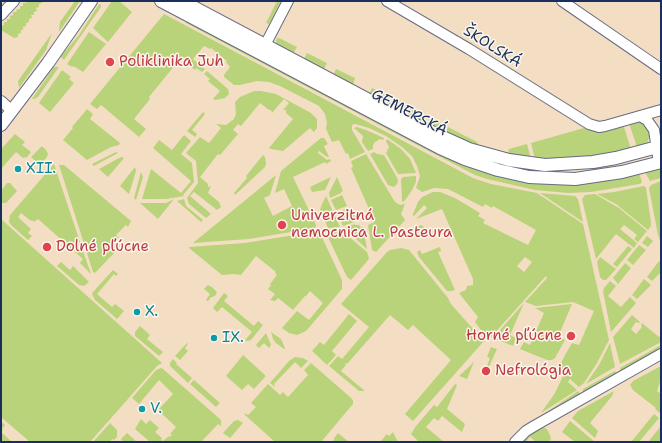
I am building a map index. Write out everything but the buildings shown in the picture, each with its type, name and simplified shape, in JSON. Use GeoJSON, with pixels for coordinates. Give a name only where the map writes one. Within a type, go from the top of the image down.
{"type":"FeatureCollection","features":[{"type":"Feature","properties":{"kind":"street"},"geometry":{"type":"LineString","coordinates":[[1,15],[14,1]]}},
{"type":"Feature","properties":{"kind":"street"},"geometry":{"type":"LineString","coordinates":[[1,125],[91,1]]}},
{"type":"Feature","properties":{"kind":"street","name":"GEMERSKÁ"},"geometry":{"type":"LineString","coordinates":[[161,1],[262,49],[435,135],[493,157],[545,165],[568,165],[616,158],[658,145]]}},
{"type":"Feature","properties":{"kind":"street","name":"GEMERSKÁ"},"geometry":{"type":"LineString","coordinates":[[182,1],[262,49],[440,148],[465,159],[498,170],[529,176],[575,179],[622,172],[660,162]]}},
{"type":"Feature","properties":{"kind":"street"},"geometry":{"type":"LineString","coordinates":[[262,49],[288,1]]}},
{"type":"Feature","properties":{"kind":"street","name":"ŠKOLSKÁ"},"geometry":{"type":"LineString","coordinates":[[387,1],[469,49],[589,124],[599,127],[661,110]]}},
{"type":"Feature","properties":{"kind":"street"},"geometry":{"type":"LineString","coordinates":[[562,1],[661,69]]}},
{"type":"Feature","properties":{"kind":"street"},"geometry":{"type":"LineString","coordinates":[[1,101],[12,111]]}},
{"type":"Feature","properties":{"kind":"street"},"geometry":{"type":"LineString","coordinates":[[640,116],[647,120],[652,126],[658,145],[660,162]]}},
{"type":"Feature","properties":{"kind":"street"},"geometry":{"type":"LineString","coordinates":[[658,145],[661,129]]}},
{"type":"Feature","properties":{"kind":"street"},"geometry":{"type":"LineString","coordinates":[[515,442],[526,431],[661,354]]}},
{"type":"Feature","properties":{"kind":"green space"},"geometry":{"type":"Polygon","coordinates":[[[27,1],[42,1],[42,3],[36,8],[37,11],[34,12],[34,15],[31,15],[32,18],[26,23],[26,26],[23,27],[21,33],[18,34],[18,37],[14,38],[1,30],[1,26],[4,25],[4,22],[7,22],[7,19],[10,19],[13,12],[20,9],[20,6],[23,6],[23,3],[26,3],[27,1]]]}},
{"type":"Feature","properties":{"kind":"green space"},"geometry":{"type":"Polygon","coordinates":[[[75,1],[80,1],[59,32],[60,22],[75,1]]]}},
{"type":"Feature","properties":{"kind":"green space"},"geometry":{"type":"Polygon","coordinates":[[[112,1],[119,1],[132,12],[108,42],[93,28],[112,1]]]}},
{"type":"Feature","properties":{"kind":"green space"},"geometry":{"type":"Polygon","coordinates":[[[277,1],[281,1],[269,24],[266,23],[277,1]]]}},
{"type":"Feature","properties":{"kind":"green space"},"geometry":{"type":"Polygon","coordinates":[[[99,4],[101,7],[64,60],[61,56],[79,35],[99,4]]]}},
{"type":"Feature","properties":{"kind":"green space"},"geometry":{"type":"Polygon","coordinates":[[[164,14],[473,178],[491,184],[537,193],[583,224],[609,340],[584,383],[579,387],[570,379],[568,382],[577,390],[541,413],[555,393],[563,376],[556,373],[565,355],[572,343],[579,345],[594,311],[573,302],[536,306],[525,302],[547,278],[546,276],[491,337],[488,336],[475,322],[478,317],[459,293],[466,290],[467,286],[473,285],[473,279],[442,209],[416,219],[427,208],[424,205],[413,217],[413,214],[422,197],[433,192],[440,192],[455,198],[480,213],[478,216],[485,220],[483,223],[528,245],[536,230],[493,206],[492,208],[485,204],[483,207],[448,189],[434,188],[422,192],[416,188],[420,176],[412,156],[386,136],[369,128],[355,124],[352,125],[352,130],[365,152],[350,159],[348,153],[346,154],[339,140],[332,142],[326,129],[327,122],[325,114],[319,106],[269,82],[257,81],[234,85],[224,77],[230,67],[226,62],[227,61],[211,48],[210,49],[204,46],[193,59],[205,69],[202,72],[196,68],[195,70],[180,59],[149,97],[150,99],[134,119],[146,129],[139,137],[101,105],[97,109],[90,104],[164,14]],[[525,257],[517,266],[524,272],[532,262],[525,257]]]}},
{"type":"Feature","properties":{"kind":"green space"},"geometry":{"type":"Polygon","coordinates":[[[187,21],[504,177],[639,173],[642,182],[640,184],[591,192],[568,193],[535,190],[475,175],[186,23],[187,21]]]}},
{"type":"Feature","properties":{"kind":"green space"},"geometry":{"type":"Polygon","coordinates":[[[89,32],[106,44],[83,72],[67,64],[89,32]]]}},
{"type":"Feature","properties":{"kind":"green space"},"geometry":{"type":"Polygon","coordinates":[[[52,33],[46,50],[19,88],[18,81],[52,33]]]}},
{"type":"Feature","properties":{"kind":"green space"},"geometry":{"type":"Polygon","coordinates":[[[277,38],[297,47],[293,54],[278,46],[276,42],[277,38]]]}},
{"type":"Feature","properties":{"kind":"green space"},"geometry":{"type":"Polygon","coordinates":[[[307,53],[327,63],[323,71],[303,61],[307,53]]]}},
{"type":"Feature","properties":{"kind":"green space"},"geometry":{"type":"Polygon","coordinates":[[[54,67],[59,67],[38,97],[32,99],[54,67]]]}},
{"type":"Feature","properties":{"kind":"green space"},"geometry":{"type":"Polygon","coordinates":[[[336,69],[355,78],[353,85],[333,76],[336,69]]]}},
{"type":"Feature","properties":{"kind":"green space"},"geometry":{"type":"Polygon","coordinates":[[[62,70],[71,77],[69,79],[74,83],[50,112],[39,103],[62,70]]]}},
{"type":"Feature","properties":{"kind":"green space"},"geometry":{"type":"Polygon","coordinates":[[[207,71],[228,89],[229,94],[225,98],[213,99],[220,91],[208,81],[210,79],[204,74],[207,71]]]}},
{"type":"Feature","properties":{"kind":"green space"},"geometry":{"type":"Polygon","coordinates":[[[372,88],[389,96],[387,105],[369,95],[372,88]]]}},
{"type":"Feature","properties":{"kind":"green space"},"geometry":{"type":"Polygon","coordinates":[[[254,91],[276,94],[311,113],[317,119],[317,128],[314,132],[310,128],[283,151],[271,149],[269,148],[293,119],[286,113],[286,110],[283,110],[289,103],[284,99],[272,113],[271,110],[260,103],[241,126],[238,124],[233,130],[238,134],[220,155],[218,154],[200,177],[208,184],[208,187],[211,186],[208,193],[219,202],[221,207],[217,210],[194,192],[190,196],[211,214],[206,218],[189,204],[187,198],[198,183],[196,161],[186,153],[200,137],[209,143],[221,128],[216,124],[226,125],[234,119],[236,114],[235,102],[240,97],[254,91]]]}},
{"type":"Feature","properties":{"kind":"green space"},"geometry":{"type":"Polygon","coordinates":[[[399,102],[425,115],[422,123],[395,109],[399,102]]]}},
{"type":"Feature","properties":{"kind":"green space"},"geometry":{"type":"Polygon","coordinates":[[[87,109],[93,114],[90,119],[120,143],[119,145],[111,147],[87,160],[63,140],[87,109]]]}},
{"type":"Feature","properties":{"kind":"green space"},"geometry":{"type":"Polygon","coordinates":[[[203,112],[205,114],[192,130],[197,134],[195,137],[187,131],[203,112]]]}},
{"type":"Feature","properties":{"kind":"green space"},"geometry":{"type":"Polygon","coordinates":[[[431,118],[440,123],[437,130],[427,126],[431,118]]]}},
{"type":"Feature","properties":{"kind":"green space"},"geometry":{"type":"Polygon","coordinates":[[[637,121],[645,124],[650,135],[645,145],[637,147],[629,123],[637,121]]]}},
{"type":"Feature","properties":{"kind":"green space"},"geometry":{"type":"Polygon","coordinates":[[[623,124],[631,149],[578,159],[535,159],[531,143],[584,128],[594,131],[623,124]]]}},
{"type":"Feature","properties":{"kind":"green space"},"geometry":{"type":"Polygon","coordinates":[[[357,127],[384,138],[383,140],[380,139],[375,142],[373,149],[368,151],[362,142],[363,136],[354,128],[357,127]]]}},
{"type":"Feature","properties":{"kind":"green space"},"geometry":{"type":"Polygon","coordinates":[[[448,127],[477,142],[477,147],[445,134],[448,127]]]}},
{"type":"Feature","properties":{"kind":"green space"},"geometry":{"type":"Polygon","coordinates":[[[15,134],[25,142],[22,145],[31,152],[27,157],[23,158],[16,152],[1,169],[1,149],[15,134]]]}},
{"type":"Feature","properties":{"kind":"green space"},"geometry":{"type":"Polygon","coordinates":[[[184,135],[191,141],[181,154],[192,163],[194,182],[183,195],[184,196],[166,199],[142,199],[151,169],[181,193],[191,181],[153,148],[159,140],[172,150],[184,135]]]}},
{"type":"Feature","properties":{"kind":"green space"},"geometry":{"type":"Polygon","coordinates":[[[321,138],[324,138],[328,144],[324,146],[329,157],[319,151],[318,153],[327,160],[330,159],[331,161],[326,164],[325,162],[293,177],[316,225],[315,228],[249,239],[193,243],[276,175],[270,195],[264,198],[273,216],[292,206],[284,189],[275,193],[281,171],[321,138]]]}},
{"type":"Feature","properties":{"kind":"green space"},"geometry":{"type":"Polygon","coordinates":[[[387,139],[401,149],[410,159],[416,173],[398,174],[386,153],[389,147],[386,141],[387,139]]]}},
{"type":"Feature","properties":{"kind":"green space"},"geometry":{"type":"Polygon","coordinates":[[[527,144],[531,159],[508,155],[509,149],[527,144]]]}},
{"type":"Feature","properties":{"kind":"green space"},"geometry":{"type":"Polygon","coordinates":[[[42,146],[48,154],[40,165],[31,157],[42,146]]]}},
{"type":"Feature","properties":{"kind":"green space"},"geometry":{"type":"Polygon","coordinates":[[[116,152],[118,153],[94,166],[92,164],[116,152]]]}},
{"type":"Feature","properties":{"kind":"green space"},"geometry":{"type":"Polygon","coordinates":[[[374,152],[384,155],[395,174],[398,180],[394,187],[388,185],[370,154],[374,152]]]}},
{"type":"Feature","properties":{"kind":"green space"},"geometry":{"type":"Polygon","coordinates":[[[366,154],[395,202],[400,205],[405,204],[401,214],[405,220],[376,252],[372,250],[368,225],[374,222],[373,218],[351,168],[353,167],[351,161],[366,154]]]}},
{"type":"Feature","properties":{"kind":"green space"},"geometry":{"type":"Polygon","coordinates":[[[263,155],[265,157],[265,167],[235,195],[234,193],[247,178],[246,176],[263,155]]]}},
{"type":"Feature","properties":{"kind":"green space"},"geometry":{"type":"Polygon","coordinates":[[[121,157],[124,158],[108,177],[99,169],[121,157]]]}},
{"type":"Feature","properties":{"kind":"green space"},"geometry":{"type":"Polygon","coordinates":[[[54,164],[91,274],[80,263],[83,259],[38,219],[34,222],[32,220],[31,221],[21,213],[18,217],[31,229],[28,233],[32,236],[28,240],[9,222],[10,215],[54,164]]]}},
{"type":"Feature","properties":{"kind":"green space"},"geometry":{"type":"Polygon","coordinates":[[[59,165],[64,165],[131,221],[128,227],[126,225],[116,235],[119,238],[112,245],[116,249],[115,252],[95,273],[93,272],[59,165]]]}},
{"type":"Feature","properties":{"kind":"green space"},"geometry":{"type":"Polygon","coordinates":[[[135,167],[136,171],[129,194],[120,186],[135,167]]]}},
{"type":"Feature","properties":{"kind":"green space"},"geometry":{"type":"Polygon","coordinates":[[[661,167],[661,178],[650,181],[645,172],[661,167]]]}},
{"type":"Feature","properties":{"kind":"green space"},"geometry":{"type":"Polygon","coordinates":[[[141,172],[143,177],[136,200],[134,198],[141,172]]]}},
{"type":"Feature","properties":{"kind":"green space"},"geometry":{"type":"Polygon","coordinates":[[[416,176],[416,182],[412,190],[403,202],[401,179],[403,177],[416,176]]]}},
{"type":"Feature","properties":{"kind":"green space"},"geometry":{"type":"Polygon","coordinates":[[[331,177],[325,190],[312,192],[310,187],[331,177]]]}},
{"type":"Feature","properties":{"kind":"green space"},"geometry":{"type":"Polygon","coordinates":[[[337,177],[343,191],[330,198],[329,193],[337,177]]]}},
{"type":"Feature","properties":{"kind":"green space"},"geometry":{"type":"Polygon","coordinates":[[[661,181],[661,243],[658,235],[649,188],[651,185],[661,181]]]}},
{"type":"Feature","properties":{"kind":"green space"},"geometry":{"type":"Polygon","coordinates":[[[7,183],[10,183],[17,191],[6,203],[1,203],[1,191],[7,183]]]}},
{"type":"Feature","properties":{"kind":"green space"},"geometry":{"type":"Polygon","coordinates":[[[644,186],[646,188],[651,222],[651,226],[648,230],[616,204],[597,194],[614,192],[644,186]]]}},
{"type":"Feature","properties":{"kind":"green space"},"geometry":{"type":"Polygon","coordinates":[[[540,193],[575,196],[578,199],[583,222],[540,193]]]}},
{"type":"Feature","properties":{"kind":"green space"},"geometry":{"type":"Polygon","coordinates":[[[595,194],[619,208],[647,231],[638,242],[634,239],[637,235],[624,225],[620,229],[637,243],[634,248],[616,234],[596,259],[582,199],[585,195],[595,194]]]}},
{"type":"Feature","properties":{"kind":"green space"},"geometry":{"type":"Polygon","coordinates":[[[342,195],[347,206],[336,210],[331,200],[342,195]]]}},
{"type":"Feature","properties":{"kind":"green space"},"geometry":{"type":"Polygon","coordinates":[[[326,196],[340,227],[328,228],[320,210],[326,196]]]}},
{"type":"Feature","properties":{"kind":"green space"},"geometry":{"type":"Polygon","coordinates":[[[174,199],[158,219],[140,203],[166,203],[174,199]]]}},
{"type":"Feature","properties":{"kind":"green space"},"geometry":{"type":"Polygon","coordinates":[[[184,199],[186,206],[203,220],[201,222],[177,201],[184,199]]]}},
{"type":"Feature","properties":{"kind":"green space"},"geometry":{"type":"Polygon","coordinates":[[[351,208],[356,219],[353,220],[354,222],[343,226],[337,213],[351,208]]]}},
{"type":"Feature","properties":{"kind":"green space"},"geometry":{"type":"Polygon","coordinates":[[[1,219],[162,363],[157,366],[90,442],[30,442],[1,417],[1,219]]]}},
{"type":"Feature","properties":{"kind":"green space"},"geometry":{"type":"Polygon","coordinates":[[[355,224],[359,225],[361,228],[363,227],[367,249],[344,228],[355,224]]]}},
{"type":"Feature","properties":{"kind":"green space"},"geometry":{"type":"Polygon","coordinates":[[[421,225],[424,227],[423,229],[408,236],[405,235],[406,231],[421,225]]]}},
{"type":"Feature","properties":{"kind":"green space"},"geometry":{"type":"Polygon","coordinates":[[[319,231],[342,280],[342,289],[306,331],[297,335],[289,333],[282,328],[297,311],[309,320],[323,303],[310,291],[293,310],[278,298],[275,301],[270,300],[275,294],[268,289],[277,275],[275,273],[276,272],[256,256],[241,275],[222,275],[189,248],[245,243],[319,231]]]}},
{"type":"Feature","properties":{"kind":"green space"},"geometry":{"type":"Polygon","coordinates":[[[342,231],[367,252],[369,258],[351,280],[347,277],[328,237],[330,234],[329,232],[342,231]]]}},
{"type":"Feature","properties":{"kind":"green space"},"geometry":{"type":"Polygon","coordinates":[[[647,236],[653,241],[648,247],[642,243],[647,236]]]}},
{"type":"Feature","properties":{"kind":"green space"},"geometry":{"type":"Polygon","coordinates":[[[639,245],[646,250],[633,265],[627,260],[639,245]]]}},
{"type":"Feature","properties":{"kind":"green space"},"geometry":{"type":"Polygon","coordinates":[[[628,246],[632,249],[617,267],[613,264],[628,246]]]}},
{"type":"Feature","properties":{"kind":"green space"},"geometry":{"type":"Polygon","coordinates":[[[440,247],[441,251],[438,252],[455,290],[447,291],[419,257],[417,252],[420,250],[422,254],[440,247]]]}},
{"type":"Feature","properties":{"kind":"green space"},"geometry":{"type":"Polygon","coordinates":[[[401,248],[409,250],[448,298],[451,304],[484,341],[413,421],[405,414],[451,360],[413,325],[408,330],[390,315],[347,364],[345,364],[346,365],[341,371],[365,391],[359,391],[329,366],[338,356],[342,359],[369,327],[341,304],[387,252],[401,248]]]}},
{"type":"Feature","properties":{"kind":"green space"},"geometry":{"type":"Polygon","coordinates":[[[600,257],[616,269],[606,280],[603,280],[600,277],[597,262],[600,257]]]}},
{"type":"Feature","properties":{"kind":"green space"},"geometry":{"type":"Polygon","coordinates":[[[659,261],[661,263],[661,272],[652,281],[647,277],[659,261]]]}},
{"type":"Feature","properties":{"kind":"green space"},"geometry":{"type":"Polygon","coordinates":[[[61,262],[70,270],[73,266],[89,282],[84,286],[79,285],[57,266],[61,262]]]}},
{"type":"Feature","properties":{"kind":"green space"},"geometry":{"type":"Polygon","coordinates":[[[625,263],[631,268],[618,284],[613,278],[625,263]]]}},
{"type":"Feature","properties":{"kind":"green space"},"geometry":{"type":"Polygon","coordinates":[[[113,270],[118,274],[116,276],[114,274],[97,294],[112,307],[115,304],[124,311],[117,319],[95,300],[92,294],[113,270]]]}},
{"type":"Feature","properties":{"kind":"green space"},"geometry":{"type":"Polygon","coordinates":[[[644,279],[651,285],[637,299],[632,295],[644,279]]]}},
{"type":"Feature","properties":{"kind":"green space"},"geometry":{"type":"Polygon","coordinates":[[[610,281],[616,286],[608,296],[621,307],[630,297],[636,303],[611,332],[603,291],[610,281]]]}},
{"type":"Feature","properties":{"kind":"green space"},"geometry":{"type":"Polygon","coordinates":[[[208,285],[217,292],[215,296],[213,296],[214,297],[211,297],[208,301],[206,300],[210,294],[204,289],[208,285]]]}},
{"type":"Feature","properties":{"kind":"green space"},"geometry":{"type":"Polygon","coordinates":[[[224,293],[228,296],[224,301],[254,326],[258,321],[263,325],[251,340],[245,340],[252,332],[222,307],[217,312],[213,308],[224,293]]]}},
{"type":"Feature","properties":{"kind":"green space"},"geometry":{"type":"Polygon","coordinates":[[[524,303],[510,335],[516,338],[513,346],[493,338],[524,303]]]}},
{"type":"Feature","properties":{"kind":"green space"},"geometry":{"type":"Polygon","coordinates":[[[572,304],[558,337],[565,340],[555,358],[552,360],[547,360],[520,349],[524,342],[530,345],[544,313],[535,308],[572,304]]]}},
{"type":"Feature","properties":{"kind":"green space"},"geometry":{"type":"Polygon","coordinates":[[[349,314],[357,321],[332,351],[336,355],[327,365],[312,351],[320,342],[324,345],[349,314]]]}},
{"type":"Feature","properties":{"kind":"green space"},"geometry":{"type":"Polygon","coordinates":[[[632,315],[640,322],[636,322],[631,329],[636,334],[642,327],[642,323],[659,337],[661,335],[661,342],[620,364],[613,337],[632,315]]]}},
{"type":"Feature","properties":{"kind":"green space"},"geometry":{"type":"Polygon","coordinates":[[[140,326],[150,335],[147,339],[163,352],[159,356],[135,336],[135,332],[140,326]]]}},
{"type":"Feature","properties":{"kind":"green space"},"geometry":{"type":"Polygon","coordinates":[[[271,332],[281,339],[285,348],[284,349],[276,343],[271,332]]]}},
{"type":"Feature","properties":{"kind":"green space"},"geometry":{"type":"Polygon","coordinates":[[[266,333],[271,345],[269,348],[264,343],[259,348],[256,345],[266,333]]]}},
{"type":"Feature","properties":{"kind":"green space"},"geometry":{"type":"Polygon","coordinates":[[[187,343],[188,344],[185,348],[188,351],[180,360],[175,356],[187,343]]]}},
{"type":"Feature","properties":{"kind":"green space"},"geometry":{"type":"Polygon","coordinates":[[[610,343],[615,367],[586,384],[599,365],[610,343]]]}},
{"type":"Feature","properties":{"kind":"green space"},"geometry":{"type":"Polygon","coordinates":[[[661,345],[661,349],[621,372],[620,368],[661,345]]]}},
{"type":"Feature","properties":{"kind":"green space"},"geometry":{"type":"Polygon","coordinates":[[[491,347],[497,349],[488,369],[486,368],[490,358],[487,357],[491,347]]]}},
{"type":"Feature","properties":{"kind":"green space"},"geometry":{"type":"Polygon","coordinates":[[[243,355],[265,375],[265,377],[254,389],[248,384],[242,390],[226,376],[243,355]]]}},
{"type":"Feature","properties":{"kind":"green space"},"geometry":{"type":"Polygon","coordinates":[[[295,357],[303,358],[308,361],[301,368],[295,362],[274,384],[275,387],[270,383],[289,361],[295,357]]]}},
{"type":"Feature","properties":{"kind":"green space"},"geometry":{"type":"Polygon","coordinates":[[[173,359],[177,363],[176,364],[192,378],[188,383],[170,366],[173,359]]]}},
{"type":"Feature","properties":{"kind":"green space"},"geometry":{"type":"Polygon","coordinates":[[[474,362],[467,379],[459,376],[474,362]]]}},
{"type":"Feature","properties":{"kind":"green space"},"geometry":{"type":"Polygon","coordinates":[[[311,363],[350,397],[353,400],[353,404],[321,442],[275,442],[244,413],[248,415],[256,407],[251,403],[268,384],[280,395],[283,392],[288,397],[308,375],[304,370],[311,363]]]}},
{"type":"Feature","properties":{"kind":"green space"},"geometry":{"type":"Polygon","coordinates":[[[661,366],[661,379],[657,391],[661,394],[661,414],[655,409],[656,408],[633,390],[630,385],[633,381],[661,366]]]}},
{"type":"Feature","properties":{"kind":"green space"},"geometry":{"type":"Polygon","coordinates":[[[161,368],[221,420],[221,426],[218,424],[201,442],[150,442],[135,429],[141,419],[146,424],[150,420],[159,428],[155,432],[162,438],[161,440],[163,441],[172,435],[170,434],[176,427],[158,410],[173,394],[159,380],[139,404],[132,398],[156,370],[161,368]]]}},
{"type":"Feature","properties":{"kind":"green space"},"geometry":{"type":"Polygon","coordinates":[[[615,371],[617,374],[583,393],[583,389],[615,371]]]}},
{"type":"Feature","properties":{"kind":"green space"},"geometry":{"type":"Polygon","coordinates":[[[194,380],[220,403],[216,407],[190,384],[194,380]]]}},
{"type":"Feature","properties":{"kind":"green space"},"geometry":{"type":"Polygon","coordinates":[[[455,384],[457,385],[447,409],[465,424],[462,432],[442,416],[438,421],[434,418],[426,427],[444,442],[419,442],[411,434],[434,405],[437,407],[455,384]]]}},
{"type":"Feature","properties":{"kind":"green space"},"geometry":{"type":"Polygon","coordinates":[[[578,391],[580,394],[547,412],[578,391]]]}},
{"type":"Feature","properties":{"kind":"green space"},"geometry":{"type":"Polygon","coordinates":[[[614,391],[612,396],[590,423],[598,431],[595,438],[572,418],[578,411],[614,391]]]}},
{"type":"Feature","properties":{"kind":"green space"},"geometry":{"type":"Polygon","coordinates":[[[654,414],[659,418],[639,442],[631,442],[654,414]]]}},
{"type":"Feature","properties":{"kind":"green space"},"geometry":{"type":"Polygon","coordinates":[[[238,420],[243,423],[230,438],[223,433],[234,421],[238,420]]]}},
{"type":"Feature","properties":{"kind":"green space"},"geometry":{"type":"Polygon","coordinates":[[[570,421],[595,442],[575,442],[562,432],[570,421]]]}},
{"type":"Feature","properties":{"kind":"green space"},"geometry":{"type":"Polygon","coordinates":[[[1,422],[5,425],[1,432],[1,422]]]}},
{"type":"Feature","properties":{"kind":"green space"},"geometry":{"type":"Polygon","coordinates":[[[110,423],[117,430],[117,437],[114,440],[112,439],[110,442],[93,442],[110,423]]]}},
{"type":"Feature","properties":{"kind":"green space"},"geometry":{"type":"Polygon","coordinates":[[[661,426],[661,442],[648,442],[661,426]]]}},
{"type":"Feature","properties":{"kind":"green space"},"geometry":{"type":"Polygon","coordinates":[[[542,427],[547,429],[550,435],[551,439],[549,442],[536,442],[530,437],[526,442],[521,442],[542,427]]]}},
{"type":"Feature","properties":{"kind":"green space"},"geometry":{"type":"Polygon","coordinates":[[[1,432],[12,442],[3,442],[1,440],[1,432]]]}},
{"type":"Feature","properties":{"kind":"green space"},"geometry":{"type":"Polygon","coordinates":[[[393,432],[398,442],[380,442],[387,434],[389,436],[393,432]]]}},
{"type":"Feature","properties":{"kind":"green space"},"geometry":{"type":"Polygon","coordinates":[[[127,433],[137,442],[123,442],[121,439],[127,433]]]}},
{"type":"Feature","properties":{"kind":"green space"},"geometry":{"type":"Polygon","coordinates":[[[338,433],[349,442],[333,442],[338,433]]]}},
{"type":"Feature","properties":{"kind":"place","name":"Poliklinika Juh"},"geometry":{"type":"Point","coordinates":[110,62]}},
{"type":"Feature","properties":{"kind":"place","name":"XII."},"geometry":{"type":"Point","coordinates":[18,169]}},
{"type":"Feature","properties":{"kind":"place","name":"Univerzitná nemocnica L. Pasteura"},"geometry":{"type":"Point","coordinates":[282,225]}},
{"type":"Feature","properties":{"kind":"place","name":"Dolné pľúcne"},"geometry":{"type":"Point","coordinates":[47,247]}},
{"type":"Feature","properties":{"kind":"place","name":"X."},"geometry":{"type":"Point","coordinates":[137,312]}},
{"type":"Feature","properties":{"kind":"place","name":"Horné pľúcne"},"geometry":{"type":"Point","coordinates":[571,336]}},
{"type":"Feature","properties":{"kind":"place","name":"IX."},"geometry":{"type":"Point","coordinates":[214,338]}},
{"type":"Feature","properties":{"kind":"place","name":"Nefrológia"},"geometry":{"type":"Point","coordinates":[486,371]}},
{"type":"Feature","properties":{"kind":"place","name":"V."},"geometry":{"type":"Point","coordinates":[142,409]}}]}
